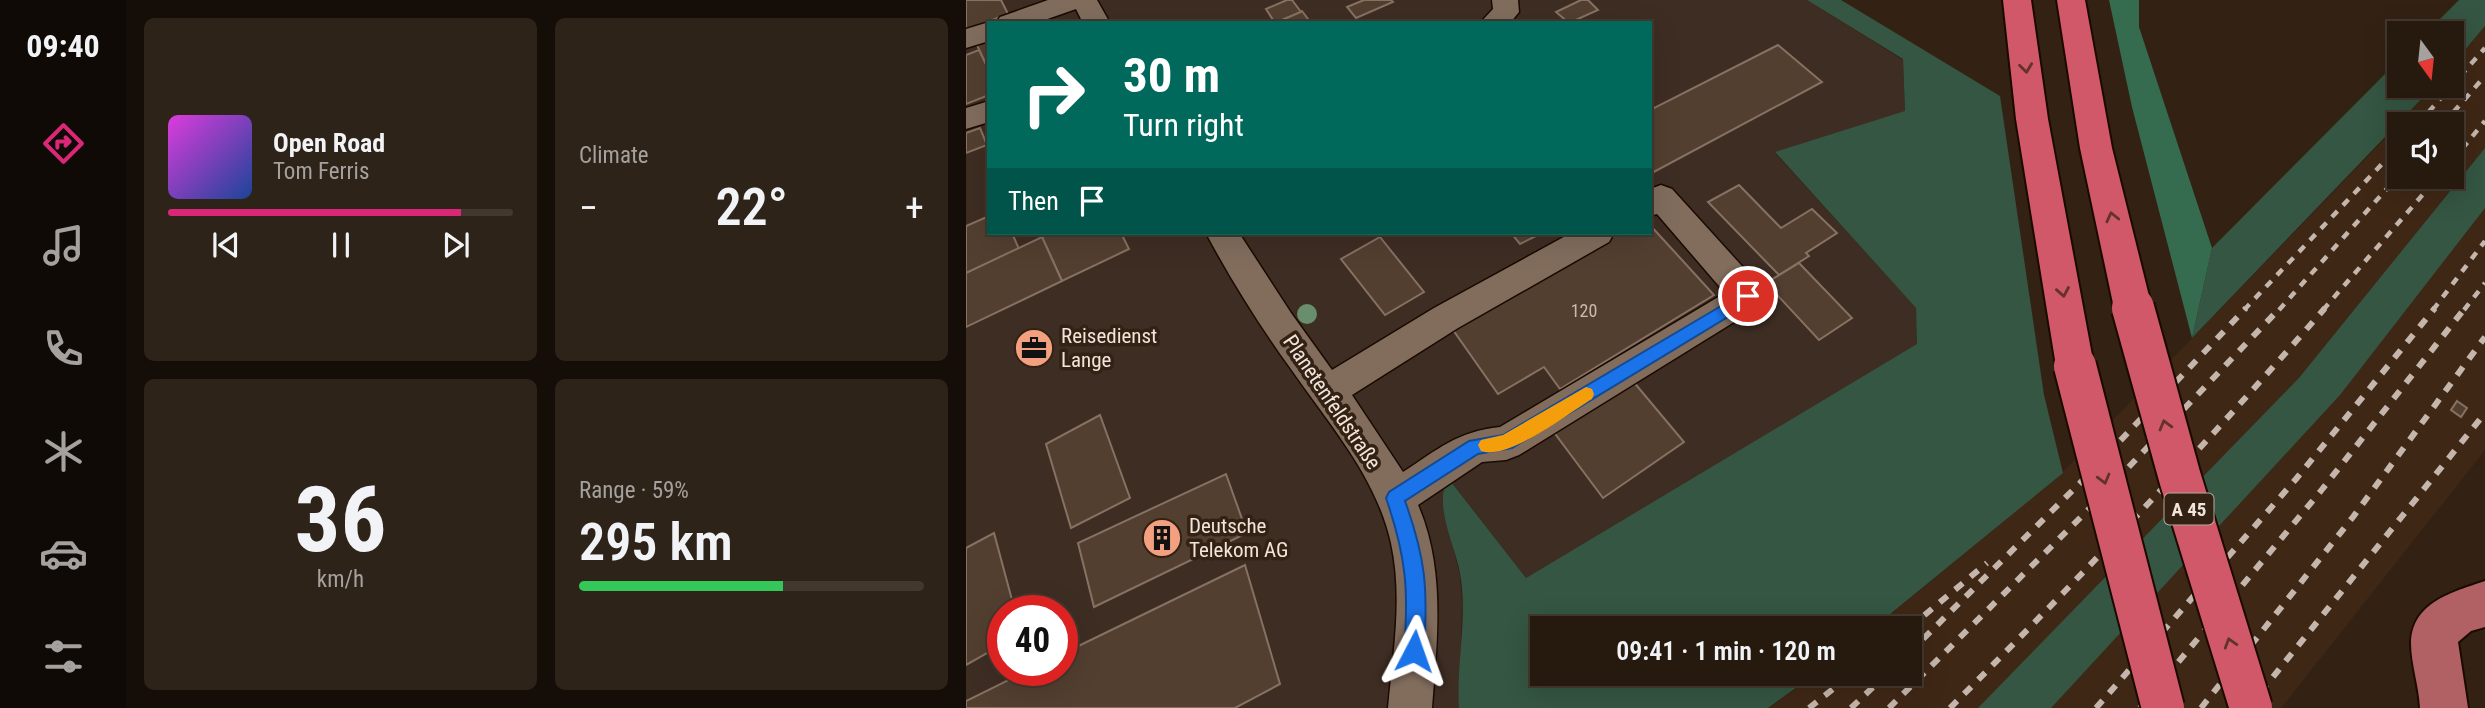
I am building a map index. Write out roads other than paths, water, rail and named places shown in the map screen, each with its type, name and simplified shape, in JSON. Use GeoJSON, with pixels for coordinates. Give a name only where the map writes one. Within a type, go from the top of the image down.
{"type":"FeatureCollection","features":[{"type":"Feature","properties":{"kind":"highway"},"geometry":{"type":"LineString","coordinates":[[2017,0],[2032,118],[2075,366],[2163,708]]}},
{"type":"Feature","properties":{"kind":"highway","name":"A 45"},"geometry":{"type":"LineString","coordinates":[[2071,0],[2096,148],[2133,308],[2180,478],[2251,708]]}},
{"type":"Feature","properties":{"kind":"main road"},"geometry":{"type":"LineString","coordinates":[[2452,699],[2436,661],[2433,637],[2442,621],[2465,609],[2485,604]]}},
{"type":"Feature","properties":{"kind":"street"},"geometry":{"type":"LineString","coordinates":[[1015,21],[1074,0]]}},
{"type":"Feature","properties":{"kind":"street"},"geometry":{"type":"LineString","coordinates":[[1084,0],[1096,21]]}},
{"type":"Feature","properties":{"kind":"street"},"geometry":{"type":"LineString","coordinates":[[1495,21],[1506,12],[1505,0]]}},
{"type":"Feature","properties":{"kind":"street"},"geometry":{"type":"LineString","coordinates":[[966,39],[987,32]]}},
{"type":"Feature","properties":{"kind":"street"},"geometry":{"type":"LineString","coordinates":[[966,120],[987,111]]}},
{"type":"Feature","properties":{"kind":"street"},"geometry":{"type":"LineString","coordinates":[[1395,498],[1475,446],[1506,443],[1748,296],[1661,197],[1652,203]]}},
{"type":"Feature","properties":{"kind":"street","name":"Planetenfeldstraße"},"geometry":{"type":"LineString","coordinates":[[1223,235],[1286,335],[1366,446],[1395,498],[1410,542],[1416,575],[1418,606],[1410,708]]}},
{"type":"Feature","properties":{"kind":"street"},"geometry":{"type":"LineString","coordinates":[[1328,390],[1446,318],[1594,235]]}},
{"type":"Feature","properties":{"kind":"railway"},"geometry":{"type":"LineString","coordinates":[[2429,112],[2485,48]]}},
{"type":"Feature","properties":{"kind":"railway"},"geometry":{"type":"LineString","coordinates":[[2454,112],[2485,76]]}},
{"type":"Feature","properties":{"kind":"railway"},"geometry":{"type":"LineString","coordinates":[[2464,146],[2485,121]]}},
{"type":"Feature","properties":{"kind":"railway"},"geometry":{"type":"LineString","coordinates":[[2244,310],[2387,159]]}},
{"type":"Feature","properties":{"kind":"railway"},"geometry":{"type":"LineString","coordinates":[[2279,310],[2387,188]]}},
{"type":"Feature","properties":{"kind":"railway"},"geometry":{"type":"LineString","coordinates":[[2323,310],[2428,189]]}},
{"type":"Feature","properties":{"kind":"railway"},"geometry":{"type":"LineString","coordinates":[[2433,310],[2485,241]]}},
{"type":"Feature","properties":{"kind":"railway"},"geometry":{"type":"LineString","coordinates":[[2464,310],[2485,283]]}},
{"type":"Feature","properties":{"kind":"railway"},"geometry":{"type":"LineString","coordinates":[[1922,640],[2082,481],[2246,308]]}},
{"type":"Feature","properties":{"kind":"railway"},"geometry":{"type":"LineString","coordinates":[[1889,708],[2085,513],[2280,308]]}},
{"type":"Feature","properties":{"kind":"railway"},"geometry":{"type":"LineString","coordinates":[[1950,708],[2141,511],[2325,308]]}},
{"type":"Feature","properties":{"kind":"railway"},"geometry":{"type":"LineString","coordinates":[[2096,708],[2296,479],[2435,308]]}},
{"type":"Feature","properties":{"kind":"railway"},"geometry":{"type":"LineString","coordinates":[[2140,708],[2320,492],[2465,308]]}},
{"type":"Feature","properties":{"kind":"railway"},"geometry":{"type":"LineString","coordinates":[[2201,708],[2353,517],[2485,337]]}},
{"type":"Feature","properties":{"kind":"railway"},"geometry":{"type":"LineString","coordinates":[[2248,708],[2485,413]]}},
{"type":"Feature","properties":{"kind":"railway"},"geometry":{"type":"LineString","coordinates":[[1922,617],[1987,563]]}},
{"type":"Feature","properties":{"kind":"railway"},"geometry":{"type":"LineString","coordinates":[[1809,708],[1837,686]]}},
{"type":"Feature","properties":{"kind":"railway"},"geometry":{"type":"LineString","coordinates":[[1851,708],[1874,686]]}},
{"type":"Feature","properties":{"kind":"place","name":"Reisedienst Lange"},"geometry":{"type":"Point","coordinates":[1034,348]}},
{"type":"Feature","properties":{"kind":"place","name":"Deutsche Telekom AG"},"geometry":{"type":"Point","coordinates":[1162,538]}}]}
